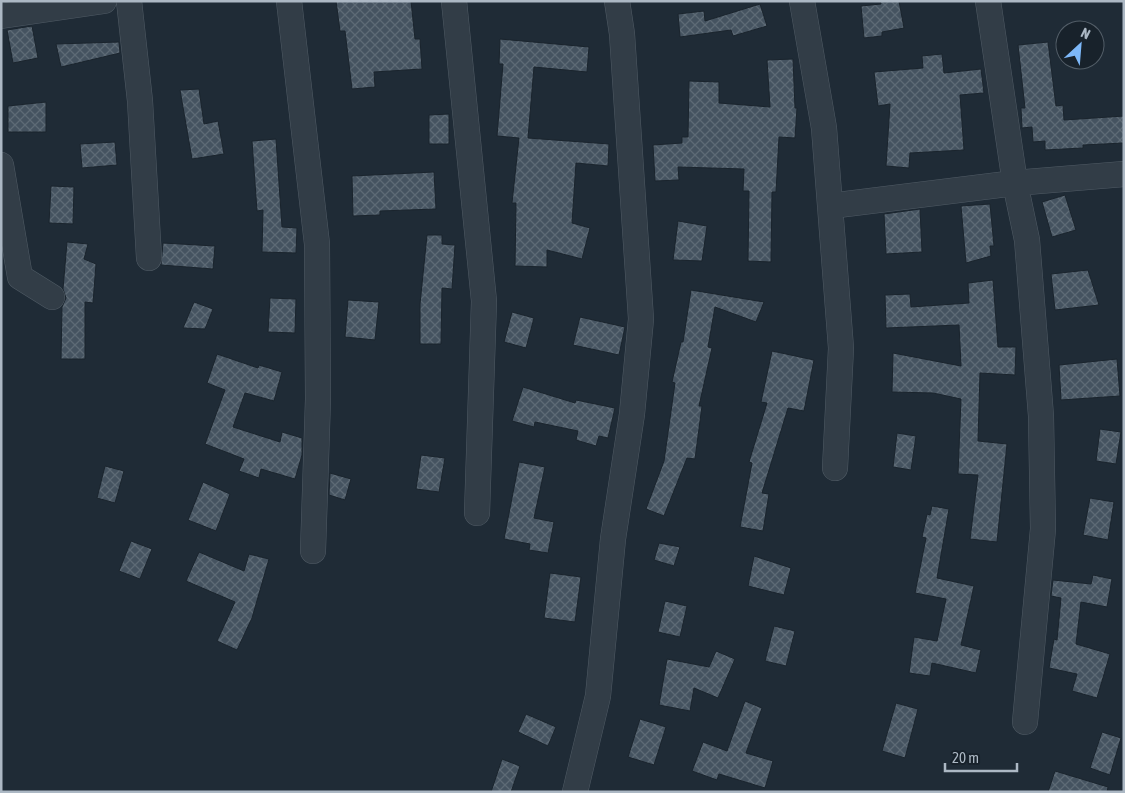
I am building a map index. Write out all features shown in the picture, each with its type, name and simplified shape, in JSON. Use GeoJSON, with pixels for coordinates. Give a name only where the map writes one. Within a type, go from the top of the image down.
{"type":"FeatureCollection","features":[{"type":"Feature","properties":{"kind":"street"},"geometry":{"type":"LineString","coordinates":[[1,16],[104,1]]}},
{"type":"Feature","properties":{"kind":"street"},"geometry":{"type":"LineString","coordinates":[[129,1],[140,101],[149,258]]}},
{"type":"Feature","properties":{"kind":"street"},"geometry":{"type":"LineString","coordinates":[[289,1],[317,244],[318,398],[313,551]]}},
{"type":"Feature","properties":{"kind":"street"},"geometry":{"type":"LineString","coordinates":[[454,1],[484,301],[477,513]]}},
{"type":"Feature","properties":{"kind":"street"},"geometry":{"type":"LineString","coordinates":[[575,792],[598,696],[613,539],[632,414],[641,319],[622,34],[618,1]]}},
{"type":"Feature","properties":{"kind":"street"},"geometry":{"type":"LineString","coordinates":[[802,1],[824,128],[841,348],[834,468]]}},
{"type":"Feature","properties":{"kind":"street"},"geometry":{"type":"LineString","coordinates":[[988,1],[1015,183],[1026,240],[1041,416],[1042,529],[1024,722]]}},
{"type":"Feature","properties":{"kind":"street"},"geometry":{"type":"LineString","coordinates":[[1,165],[20,277],[52,297]]}},
{"type":"Feature","properties":{"kind":"street"},"geometry":{"type":"LineString","coordinates":[[830,206],[1015,183],[1124,174]]}},
{"type":"Feature","properties":{"kind":"building"},"geometry":{"type":"Polygon","coordinates":[[[336,1],[411,1],[415,39],[420,39],[422,69],[374,72],[375,87],[352,89],[345,31],[340,31],[336,1]]]}},
{"type":"Feature","properties":{"kind":"building"},"geometry":{"type":"Polygon","coordinates":[[[880,1],[899,1],[904,28],[882,32],[882,36],[864,38],[861,6],[881,4],[880,1]]]}},
{"type":"Feature","properties":{"kind":"building"},"geometry":{"type":"Polygon","coordinates":[[[760,4],[767,26],[733,36],[731,30],[680,37],[678,14],[704,11],[705,21],[760,4]]]}},
{"type":"Feature","properties":{"kind":"building"},"geometry":{"type":"Polygon","coordinates":[[[32,26],[38,58],[13,63],[7,30],[32,26]]]}},
{"type":"Feature","properties":{"kind":"building"},"geometry":{"type":"Polygon","coordinates":[[[500,39],[589,47],[587,72],[534,67],[528,138],[609,144],[608,166],[576,163],[572,223],[590,228],[582,259],[547,250],[547,267],[515,266],[516,203],[512,203],[519,138],[497,136],[503,64],[499,64],[500,39]]]}},
{"type":"Feature","properties":{"kind":"building"},"geometry":{"type":"Polygon","coordinates":[[[119,42],[120,53],[61,67],[56,44],[119,42]]]}},
{"type":"Feature","properties":{"kind":"building"},"geometry":{"type":"Polygon","coordinates":[[[1048,42],[1056,106],[1063,105],[1064,120],[1124,116],[1124,143],[1083,145],[1083,148],[1045,150],[1045,141],[1033,142],[1032,127],[1022,128],[1021,108],[1025,108],[1018,45],[1048,42]]]}},
{"type":"Feature","properties":{"kind":"building"},"geometry":{"type":"Polygon","coordinates":[[[942,54],[944,73],[981,69],[984,93],[960,95],[964,150],[910,153],[909,168],[886,166],[890,104],[878,106],[874,72],[923,68],[922,56],[942,54]]]}},
{"type":"Feature","properties":{"kind":"building"},"geometry":{"type":"Polygon","coordinates":[[[793,59],[795,108],[797,108],[795,138],[779,137],[776,192],[772,192],[771,262],[748,261],[749,191],[743,191],[744,169],[678,167],[679,180],[655,181],[653,145],[682,143],[682,137],[688,137],[689,81],[719,82],[719,103],[770,107],[767,60],[793,59]]]}},
{"type":"Feature","properties":{"kind":"building"},"geometry":{"type":"Polygon","coordinates":[[[199,89],[204,124],[218,121],[224,154],[192,159],[180,90],[199,89]]]}},
{"type":"Feature","properties":{"kind":"building"},"geometry":{"type":"Polygon","coordinates":[[[46,102],[46,132],[8,132],[8,106],[46,102]]]}},
{"type":"Feature","properties":{"kind":"building"},"geometry":{"type":"Polygon","coordinates":[[[449,114],[449,144],[429,144],[429,115],[449,114]]]}},
{"type":"Feature","properties":{"kind":"building"},"geometry":{"type":"Polygon","coordinates":[[[276,139],[282,227],[297,228],[296,253],[262,252],[263,210],[257,211],[252,141],[276,139]]]}},
{"type":"Feature","properties":{"kind":"building"},"geometry":{"type":"Polygon","coordinates":[[[115,142],[117,165],[82,168],[80,144],[115,142]]]}},
{"type":"Feature","properties":{"kind":"building"},"geometry":{"type":"Polygon","coordinates":[[[434,172],[436,209],[380,211],[380,215],[353,216],[352,176],[434,172]]]}},
{"type":"Feature","properties":{"kind":"building"},"geometry":{"type":"Polygon","coordinates":[[[51,186],[74,187],[73,224],[49,223],[51,186]]]}},
{"type":"Feature","properties":{"kind":"building"},"geometry":{"type":"Polygon","coordinates":[[[1065,195],[1076,230],[1052,237],[1042,202],[1065,195]]]}},
{"type":"Feature","properties":{"kind":"building"},"geometry":{"type":"Polygon","coordinates":[[[990,204],[994,246],[990,246],[991,256],[966,263],[961,206],[990,204]]]}},
{"type":"Feature","properties":{"kind":"building"},"geometry":{"type":"Polygon","coordinates":[[[920,209],[922,252],[886,254],[884,214],[920,209]]]}},
{"type":"Feature","properties":{"kind":"building"},"geometry":{"type":"Polygon","coordinates":[[[678,221],[707,226],[702,261],[673,260],[678,221]]]}},
{"type":"Feature","properties":{"kind":"building"},"geometry":{"type":"Polygon","coordinates":[[[427,235],[442,235],[442,244],[455,245],[452,289],[442,288],[441,344],[420,344],[420,304],[427,235]]]}},
{"type":"Feature","properties":{"kind":"building"},"geometry":{"type":"Polygon","coordinates":[[[67,242],[88,244],[84,259],[96,264],[93,303],[85,302],[85,359],[61,359],[62,307],[66,298],[63,289],[67,242]]]}},
{"type":"Feature","properties":{"kind":"building"},"geometry":{"type":"Polygon","coordinates":[[[163,243],[215,246],[213,269],[161,265],[163,243]]]}},
{"type":"Feature","properties":{"kind":"building"},"geometry":{"type":"Polygon","coordinates":[[[1088,270],[1099,305],[1055,310],[1051,274],[1088,270]]]}},
{"type":"Feature","properties":{"kind":"building"},"geometry":{"type":"Polygon","coordinates":[[[993,280],[998,347],[1016,347],[1015,375],[980,373],[978,441],[1007,444],[997,542],[970,539],[978,475],[958,474],[961,399],[933,393],[892,392],[893,353],[961,366],[959,325],[886,328],[885,295],[910,294],[911,307],[969,303],[968,283],[993,280]]]}},
{"type":"Feature","properties":{"kind":"building"},"geometry":{"type":"Polygon","coordinates":[[[691,290],[764,302],[756,322],[715,307],[708,347],[712,348],[699,406],[702,406],[695,459],[687,458],[664,516],[646,509],[664,461],[675,383],[672,382],[681,342],[683,342],[691,290]]]}},
{"type":"Feature","properties":{"kind":"building"},"geometry":{"type":"Polygon","coordinates":[[[270,298],[296,299],[295,333],[268,332],[270,298]]]}},
{"type":"Feature","properties":{"kind":"building"},"geometry":{"type":"Polygon","coordinates":[[[348,300],[379,302],[375,340],[345,337],[348,300]]]}},
{"type":"Feature","properties":{"kind":"building"},"geometry":{"type":"Polygon","coordinates":[[[194,302],[213,309],[205,329],[183,328],[194,302]]]}},
{"type":"Feature","properties":{"kind":"building"},"geometry":{"type":"Polygon","coordinates":[[[512,312],[534,318],[526,348],[504,342],[512,312]]]}},
{"type":"Feature","properties":{"kind":"building"},"geometry":{"type":"Polygon","coordinates":[[[580,317],[625,327],[619,355],[573,345],[580,317]]]}},
{"type":"Feature","properties":{"kind":"building"},"geometry":{"type":"Polygon","coordinates":[[[772,351],[814,360],[804,411],[788,408],[762,493],[769,494],[763,531],[740,527],[752,463],[749,462],[767,403],[761,402],[772,351]]]}},
{"type":"Feature","properties":{"kind":"building"},"geometry":{"type":"Polygon","coordinates":[[[217,354],[258,368],[259,365],[282,372],[274,401],[245,393],[233,427],[280,442],[282,432],[302,438],[302,455],[295,479],[261,469],[259,478],[239,471],[244,459],[205,444],[225,390],[207,383],[217,354]]]}},
{"type":"Feature","properties":{"kind":"building"},"geometry":{"type":"Polygon","coordinates":[[[1117,359],[1120,396],[1061,400],[1059,365],[1117,359]]]}},
{"type":"Feature","properties":{"kind":"building"},"geometry":{"type":"Polygon","coordinates":[[[523,387],[575,403],[576,400],[615,408],[608,438],[599,436],[596,446],[576,440],[578,431],[535,422],[534,427],[512,421],[523,387]]]}},
{"type":"Feature","properties":{"kind":"building"},"geometry":{"type":"Polygon","coordinates":[[[1100,429],[1121,432],[1116,464],[1096,461],[1100,429]]]}},
{"type":"Feature","properties":{"kind":"building"},"geometry":{"type":"Polygon","coordinates":[[[897,433],[916,436],[911,470],[893,467],[897,433]]]}},
{"type":"Feature","properties":{"kind":"building"},"geometry":{"type":"Polygon","coordinates":[[[421,455],[445,458],[439,492],[416,489],[421,455]]]}},
{"type":"Feature","properties":{"kind":"building"},"geometry":{"type":"Polygon","coordinates":[[[519,462],[545,467],[534,518],[554,522],[548,553],[529,550],[530,544],[504,539],[519,462]]]}},
{"type":"Feature","properties":{"kind":"building"},"geometry":{"type":"Polygon","coordinates":[[[105,466],[124,471],[115,503],[97,498],[105,466]]]}},
{"type":"Feature","properties":{"kind":"building"},"geometry":{"type":"Polygon","coordinates":[[[330,473],[351,479],[345,500],[329,495],[330,473]]]}},
{"type":"Feature","properties":{"kind":"building"},"geometry":{"type":"Polygon","coordinates":[[[203,482],[230,494],[216,531],[188,520],[203,482]]]}},
{"type":"Feature","properties":{"kind":"building"},"geometry":{"type":"Polygon","coordinates":[[[1090,498],[1114,502],[1108,540],[1083,535],[1090,498]]]}},
{"type":"Feature","properties":{"kind":"building"},"geometry":{"type":"Polygon","coordinates":[[[932,506],[949,509],[937,578],[974,586],[961,645],[981,650],[976,673],[932,663],[930,676],[909,673],[914,637],[937,641],[946,599],[915,593],[926,538],[922,537],[927,514],[930,515],[932,506]]]}},
{"type":"Feature","properties":{"kind":"building"},"geometry":{"type":"Polygon","coordinates":[[[131,541],[152,549],[140,579],[119,571],[131,541]]]}},
{"type":"Feature","properties":{"kind":"building"},"geometry":{"type":"Polygon","coordinates":[[[659,543],[680,547],[674,566],[654,560],[659,543]]]}},
{"type":"Feature","properties":{"kind":"building"},"geometry":{"type":"Polygon","coordinates":[[[199,552],[244,571],[249,554],[269,559],[252,618],[237,650],[217,641],[235,602],[186,581],[199,552]]]}},
{"type":"Feature","properties":{"kind":"building"},"geometry":{"type":"Polygon","coordinates":[[[754,556],[791,568],[784,595],[748,586],[754,556]]]}},
{"type":"Feature","properties":{"kind":"building"},"geometry":{"type":"Polygon","coordinates":[[[550,573],[581,577],[575,622],[544,618],[550,573]]]}},
{"type":"Feature","properties":{"kind":"building"},"geometry":{"type":"Polygon","coordinates":[[[1093,575],[1112,579],[1107,607],[1081,602],[1076,644],[1110,654],[1097,698],[1072,691],[1077,674],[1049,668],[1054,639],[1057,640],[1061,598],[1051,596],[1053,580],[1091,584],[1093,575]]]}},
{"type":"Feature","properties":{"kind":"building"},"geometry":{"type":"Polygon","coordinates":[[[665,601],[687,606],[680,637],[658,632],[665,601]]]}},
{"type":"Feature","properties":{"kind":"building"},"geometry":{"type":"Polygon","coordinates":[[[774,626],[795,631],[786,666],[765,661],[774,626]]]}},
{"type":"Feature","properties":{"kind":"building"},"geometry":{"type":"Polygon","coordinates":[[[716,651],[735,659],[718,698],[694,688],[690,711],[659,705],[667,659],[709,667],[716,651]]]}},
{"type":"Feature","properties":{"kind":"building"},"geometry":{"type":"Polygon","coordinates":[[[745,701],[762,708],[746,753],[773,761],[765,788],[719,774],[717,780],[692,771],[703,742],[727,751],[745,701]]]}},
{"type":"Feature","properties":{"kind":"building"},"geometry":{"type":"Polygon","coordinates":[[[896,703],[918,709],[905,758],[882,751],[896,703]]]}},
{"type":"Feature","properties":{"kind":"building"},"geometry":{"type":"Polygon","coordinates":[[[526,714],[556,727],[548,746],[518,732],[526,714]]]}},
{"type":"Feature","properties":{"kind":"building"},"geometry":{"type":"Polygon","coordinates":[[[640,719],[666,727],[654,765],[628,757],[640,719]]]}},
{"type":"Feature","properties":{"kind":"building"},"geometry":{"type":"Polygon","coordinates":[[[1102,732],[1121,738],[1110,775],[1090,768],[1102,732]]]}},
{"type":"Feature","properties":{"kind":"building"},"geometry":{"type":"Polygon","coordinates":[[[502,759],[520,766],[511,792],[491,792],[502,759]]]}},
{"type":"Feature","properties":{"kind":"building"},"geometry":{"type":"Polygon","coordinates":[[[1055,771],[1108,787],[1107,792],[1048,792],[1055,771]]]}}]}
